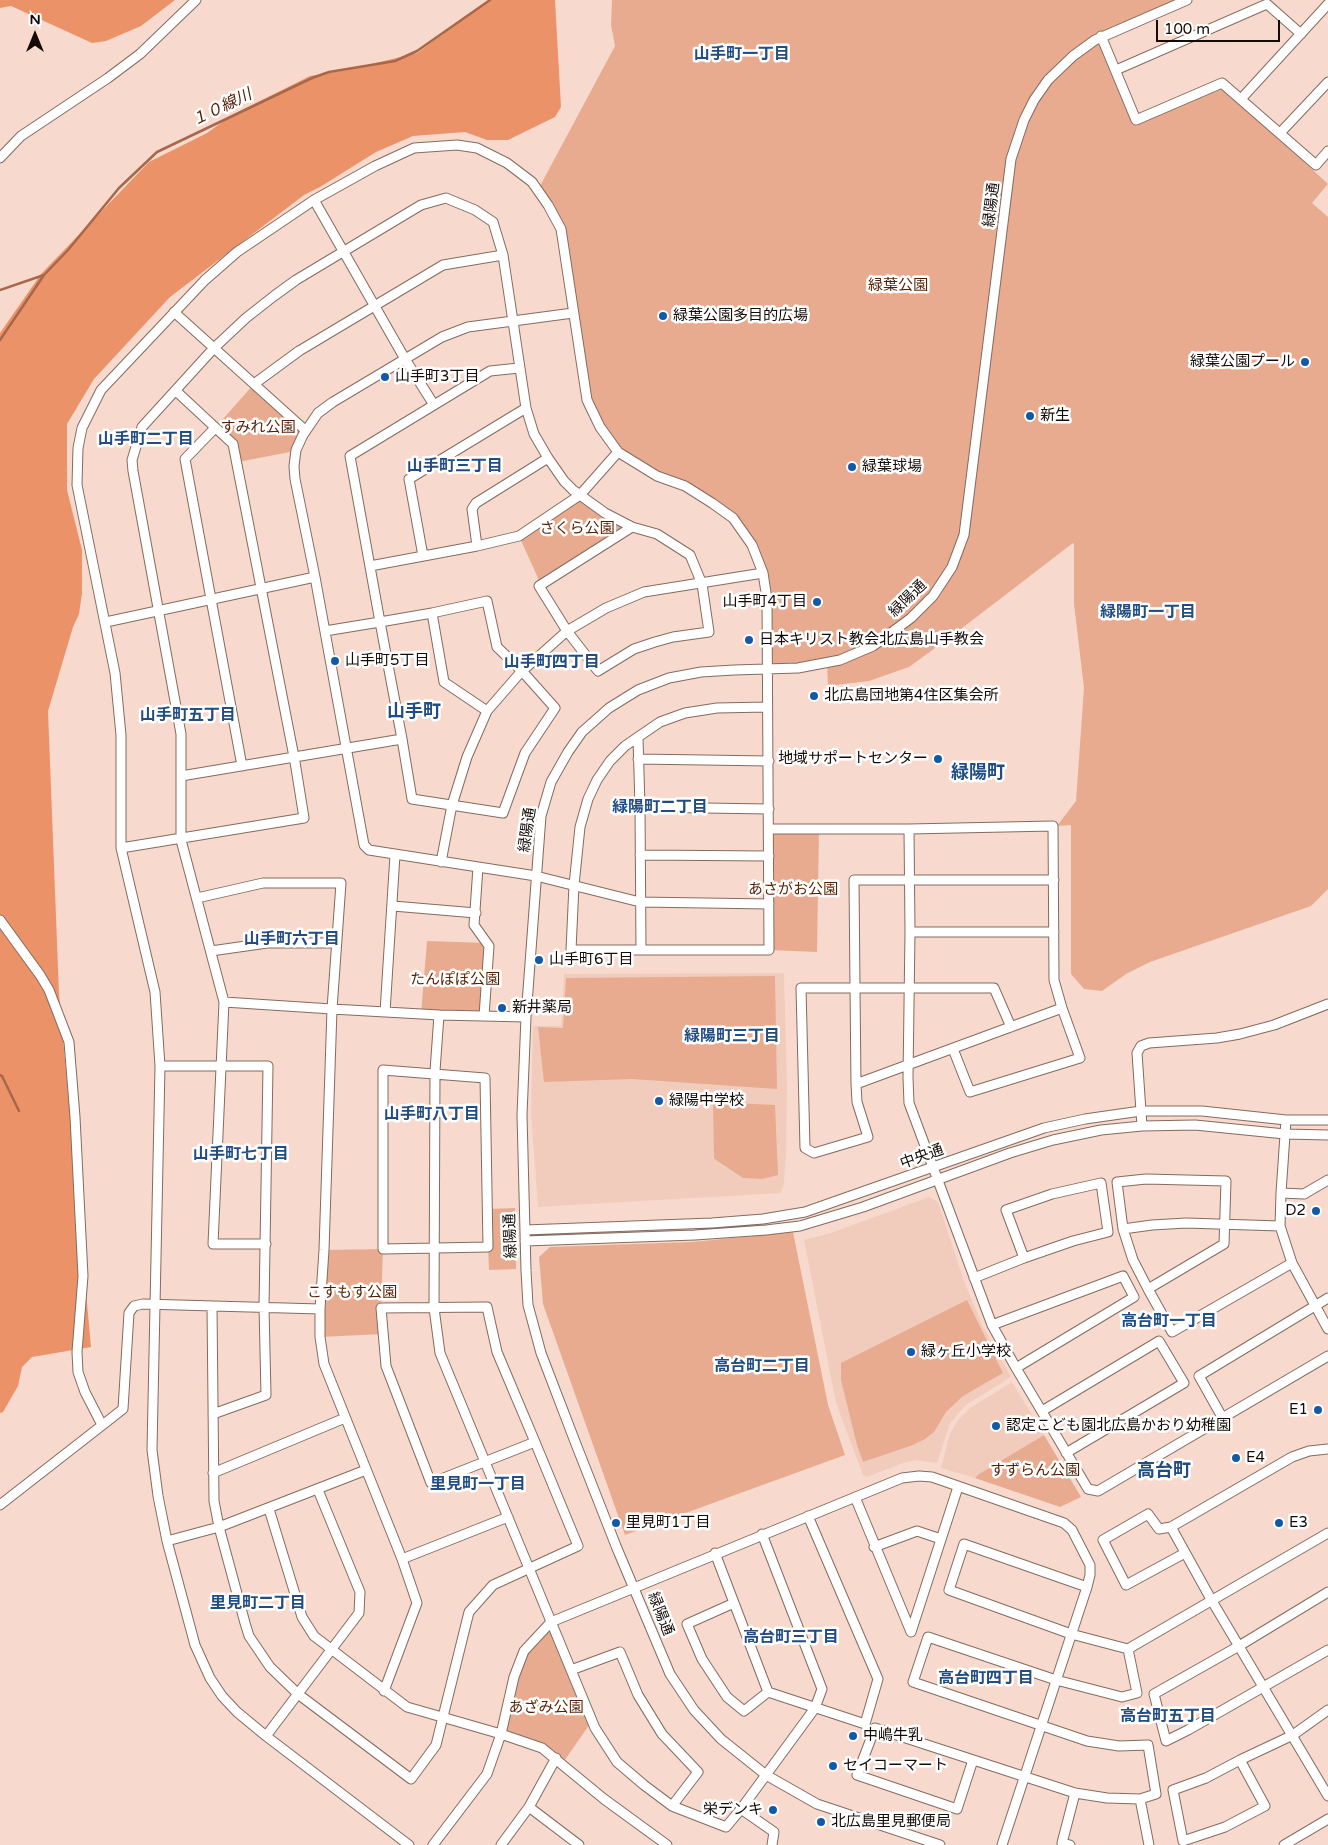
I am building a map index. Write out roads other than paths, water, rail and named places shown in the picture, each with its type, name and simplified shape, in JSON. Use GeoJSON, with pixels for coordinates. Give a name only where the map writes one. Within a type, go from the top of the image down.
{"type":"FeatureCollection","features":[{"type":"Feature","properties":{"kind":"street"},"geometry":{"type":"LineString","coordinates":[[0,158],[21,136],[108,78],[140,54],[196,0]]}},
{"type":"Feature","properties":{"kind":"street","name":"緑陽通"},"geometry":{"type":"LineString","coordinates":[[940,1845],[817,1804],[766,1775],[722,1739],[694,1710],[670,1674],[611,1533],[541,1353],[528,1305],[522,1115],[526,1017],[541,816],[552,782],[568,752],[582,732],[595,719],[638,690],[669,678],[701,672],[768,670],[827,664],[873,646],[911,618],[933,596],[952,568],[964,535],[1011,159],[1024,120],[1034,100],[1048,80],[1073,56],[1102,36],[1187,0]]}},
{"type":"Feature","properties":{"kind":"street"},"geometry":{"type":"LineString","coordinates":[[1116,70],[1267,4],[1301,34]]}},
{"type":"Feature","properties":{"kind":"street"},"geometry":{"type":"LineString","coordinates":[[1241,99],[1328,4]]}},
{"type":"Feature","properties":{"kind":"street"},"geometry":{"type":"LineString","coordinates":[[1102,36],[1136,120],[1222,83],[1316,164],[1328,151]]}},
{"type":"Feature","properties":{"kind":"street"},"geometry":{"type":"LineString","coordinates":[[1280,133],[1328,82]]}},
{"type":"Feature","properties":{"kind":"street"},"geometry":{"type":"LineString","coordinates":[[409,1845],[266,1736],[236,1712],[222,1696],[210,1678],[195,1645],[167,1541],[158,1496],[152,1450],[160,1066],[155,992],[121,848],[121,735],[115,673],[77,485],[78,448],[82,428],[101,390],[205,280],[237,252],[314,200],[375,166],[414,148],[457,145],[477,148],[507,163],[532,182],[548,205],[561,229],[587,400],[600,427],[618,452],[657,476],[684,486],[733,518],[752,545],[763,573],[767,599],[769,950],[571,950],[574,885],[580,827],[588,799],[597,780],[610,761],[625,746],[660,722],[685,712],[717,708],[767,707]]}},
{"type":"Feature","properties":{"kind":"street"},"geometry":{"type":"LineString","coordinates":[[266,1244],[213,1244],[224,1002],[181,840],[181,734],[132,460],[142,428],[214,348],[246,318],[274,296],[296,280],[421,204],[446,198],[475,210],[493,222],[503,255],[526,408],[534,434],[548,458],[564,481],[605,513],[632,527],[657,534],[690,555],[702,584],[709,632],[673,637],[634,649],[598,671],[567,631],[539,586],[632,527]]}},
{"type":"Feature","properties":{"kind":"street"},"geometry":{"type":"LineString","coordinates":[[314,200],[405,359],[434,405]]}},
{"type":"Feature","properties":{"kind":"street"},"geometry":{"type":"LineString","coordinates":[[254,384],[299,351],[443,265],[503,255]]}},
{"type":"Feature","properties":{"kind":"street"},"geometry":{"type":"LineString","coordinates":[[174,312],[305,430]]}},
{"type":"Feature","properties":{"kind":"street"},"geometry":{"type":"LineString","coordinates":[[573,313],[468,327],[442,337],[333,402],[318,413],[305,430],[296,450],[295,479],[364,845],[369,850],[536,876],[640,902],[769,904]]}},
{"type":"Feature","properties":{"kind":"street"},"geometry":{"type":"LineString","coordinates":[[325,631],[380,622],[432,613],[487,601],[497,648],[522,671],[555,708],[525,752],[503,813],[412,799],[402,739],[380,622],[350,456],[490,371],[519,368]]}},
{"type":"Feature","properties":{"kind":"street"},"geometry":{"type":"LineString","coordinates":[[121,848],[181,840],[304,818],[234,444],[176,390]]}},
{"type":"Feature","properties":{"kind":"street"},"geometry":{"type":"LineString","coordinates":[[422,556],[409,480],[526,408]]}},
{"type":"Feature","properties":{"kind":"street"},"geometry":{"type":"LineString","coordinates":[[215,428],[185,459],[242,766]]}},
{"type":"Feature","properties":{"kind":"street"},"geometry":{"type":"LineString","coordinates":[[370,566],[477,546],[519,536],[580,495],[618,452]]}},
{"type":"Feature","properties":{"kind":"street"},"geometry":{"type":"LineString","coordinates":[[477,546],[472,509],[476,503],[548,458]]}},
{"type":"Feature","properties":{"kind":"street"},"geometry":{"type":"LineString","coordinates":[[442,862],[452,806],[467,757],[487,711],[522,671],[567,631],[606,608],[644,592],[763,573]]}},
{"type":"Feature","properties":{"kind":"street"},"geometry":{"type":"LineString","coordinates":[[106,622],[315,577]]}},
{"type":"Feature","properties":{"kind":"street"},"geometry":{"type":"LineString","coordinates":[[432,613],[444,682],[487,711]]}},
{"type":"Feature","properties":{"kind":"street"},"geometry":{"type":"LineString","coordinates":[[638,738],[641,950]]}},
{"type":"Feature","properties":{"kind":"street"},"geometry":{"type":"LineString","coordinates":[[181,776],[402,739]]}},
{"type":"Feature","properties":{"kind":"street"},"geometry":{"type":"LineString","coordinates":[[638,759],[769,760]]}},
{"type":"Feature","properties":{"kind":"street"},"geometry":{"type":"LineString","coordinates":[[640,807],[769,809]]}},
{"type":"Feature","properties":{"kind":"street"},"geometry":{"type":"LineString","coordinates":[[769,829],[1053,826],[1054,980],[1080,1058],[970,1092],[953,1049]]}},
{"type":"Feature","properties":{"kind":"street"},"geometry":{"type":"LineString","coordinates":[[909,829],[909,1103],[992,1325],[1088,1489],[1098,1491],[1328,1356]]}},
{"type":"Feature","properties":{"kind":"street"},"geometry":{"type":"LineString","coordinates":[[385,1012],[395,854]]}},
{"type":"Feature","properties":{"kind":"street"},"geometry":{"type":"LineString","coordinates":[[640,855],[769,856]]}},
{"type":"Feature","properties":{"kind":"street"},"geometry":{"type":"LineString","coordinates":[[478,867],[474,925],[489,946],[484,1016]]}},
{"type":"Feature","properties":{"kind":"street"},"geometry":{"type":"LineString","coordinates":[[1011,1026],[994,988],[855,988],[802,988],[804,1148],[814,1152],[868,1137],[857,1102],[856,1084],[855,988],[854,880],[1054,880]]}},
{"type":"Feature","properties":{"kind":"street"},"geometry":{"type":"LineString","coordinates":[[196,898],[263,883],[340,883],[332,1009],[320,1336],[324,1364],[402,1559],[417,1603],[384,1691]]}},
{"type":"Feature","properties":{"kind":"street"},"geometry":{"type":"LineString","coordinates":[[393,906],[476,913]]}},
{"type":"Feature","properties":{"kind":"street"},"geometry":{"type":"LineString","coordinates":[[0,920],[49,990],[69,1042],[75,1117],[83,1276],[77,1352],[78,1372],[84,1392],[102,1426]]}},
{"type":"Feature","properties":{"kind":"street"},"geometry":{"type":"LineString","coordinates":[[910,932],[1054,932]]}},
{"type":"Feature","properties":{"kind":"street"},"geometry":{"type":"LineString","coordinates":[[211,952],[267,942],[336,942]]}},
{"type":"Feature","properties":{"kind":"street"},"geometry":{"type":"LineString","coordinates":[[224,1002],[439,1015],[526,1017]]}},
{"type":"Feature","properties":{"kind":"street"},"geometry":{"type":"LineString","coordinates":[[1142,1126],[1137,1053],[1141,1046],[1149,1042],[1217,1038],[1240,1034],[1274,1025],[1328,1004]]}},
{"type":"Feature","properties":{"kind":"street"},"geometry":{"type":"LineString","coordinates":[[856,1084],[1062,1008]]}},
{"type":"Feature","properties":{"kind":"street"},"geometry":{"type":"LineString","coordinates":[[439,1015],[435,1074],[434,1308],[440,1353],[595,1728],[618,1762],[644,1786],[672,1806],[726,1827],[815,1708],[822,1689],[762,1534]]}},
{"type":"Feature","properties":{"kind":"street"},"geometry":{"type":"LineString","coordinates":[[160,1066],[268,1066],[264,1307],[266,1395],[213,1414]]}},
{"type":"Feature","properties":{"kind":"street"},"geometry":{"type":"LineString","coordinates":[[383,1070],[435,1074],[485,1078],[488,1247],[383,1250],[383,1070]]}},
{"type":"Feature","properties":{"kind":"street","name":"中央通"},"geometry":{"type":"LineString","coordinates":[[525,1230],[712,1223],[762,1219],[805,1212],[1044,1128],[1085,1119],[1141,1111],[1202,1111],[1286,1120],[1328,1120]]}},
{"type":"Feature","properties":{"kind":"street"},"geometry":{"type":"LineString","coordinates":[[1286,1120],[1280,1226],[1292,1263],[1328,1329]]}},
{"type":"Feature","properties":{"kind":"street","name":"中央通"},"geometry":{"type":"LineString","coordinates":[[525,1240],[695,1235],[792,1228],[864,1207],[937,1179],[1053,1140],[1101,1130],[1142,1126],[1195,1125],[1285,1134],[1328,1135]]}},
{"type":"Feature","properties":{"kind":"street"},"geometry":{"type":"LineString","coordinates":[[1148,1289],[1224,1244],[1226,1181],[1146,1179],[1117,1182],[1123,1229],[1133,1260],[1148,1289],[1172,1332],[1292,1263]]}},
{"type":"Feature","properties":{"kind":"street"},"geometry":{"type":"LineString","coordinates":[[1281,1192],[1304,1194],[1328,1180]]}},
{"type":"Feature","properties":{"kind":"street"},"geometry":{"type":"LineString","coordinates":[[974,1278],[1073,1241],[1108,1232],[1101,1183],[1052,1194],[1006,1210],[1024,1258]]}},
{"type":"Feature","properties":{"kind":"street"},"geometry":{"type":"LineString","coordinates":[[1123,1229],[1186,1223],[1280,1226]]}},
{"type":"Feature","properties":{"kind":"street"},"geometry":{"type":"LineString","coordinates":[[992,1325],[1123,1276],[1134,1298],[1016,1368]]}},
{"type":"Feature","properties":{"kind":"street"},"geometry":{"type":"LineString","coordinates":[[1222,1417],[1199,1376],[1328,1298]]}},
{"type":"Feature","properties":{"kind":"street"},"geometry":{"type":"LineString","coordinates":[[0,1505],[123,1409],[129,1313],[134,1306],[155,1304],[320,1308]]}},
{"type":"Feature","properties":{"kind":"street"},"geometry":{"type":"LineString","coordinates":[[212,1306],[214,1501],[244,1623],[270,1667],[298,1694],[411,1779],[436,1745],[469,1612],[493,1585],[578,1546],[535,1442],[497,1352],[487,1307],[381,1308],[386,1366],[431,1483],[535,1442]]}},
{"type":"Feature","properties":{"kind":"street"},"geometry":{"type":"LineString","coordinates":[[1042,1411],[1159,1340],[1184,1383],[1066,1453]]}},
{"type":"Feature","properties":{"kind":"street"},"geometry":{"type":"LineString","coordinates":[[213,1473],[346,1418]]}},
{"type":"Feature","properties":{"kind":"street"},"geometry":{"type":"LineString","coordinates":[[1185,1553],[1126,1585],[1103,1540],[1148,1514],[1159,1529],[1171,1527],[1292,1457],[1309,1451],[1328,1449]]}},
{"type":"Feature","properties":{"kind":"street"},"geometry":{"type":"LineString","coordinates":[[167,1541],[219,1527],[366,1470]]}},
{"type":"Feature","properties":{"kind":"street"},"geometry":{"type":"LineString","coordinates":[[433,1845],[488,1774],[501,1734],[514,1676],[524,1651],[551,1622],[715,1553],[902,1478],[919,1476],[932,1477],[1064,1523],[1072,1530],[1087,1559],[1090,1575],[1087,1586],[1002,1845]]}},
{"type":"Feature","properties":{"kind":"street"},"geometry":{"type":"LineString","coordinates":[[855,1497],[874,1547],[911,1632],[958,1487]]}},
{"type":"Feature","properties":{"kind":"street"},"geometry":{"type":"LineString","coordinates":[[266,1736],[359,1613],[360,1592],[318,1490]]}},
{"type":"Feature","properties":{"kind":"street"},"geometry":{"type":"LineString","coordinates":[[269,1509],[302,1617],[314,1636],[407,1707],[542,1748],[604,1799],[667,1845]]}},
{"type":"Feature","properties":{"kind":"street"},"geometry":{"type":"LineString","coordinates":[[768,1692],[865,1724],[878,1679],[808,1516]]}},
{"type":"Feature","properties":{"kind":"street"},"geometry":{"type":"LineString","coordinates":[[402,1559],[508,1517]]}},
{"type":"Feature","properties":{"kind":"street"},"geometry":{"type":"LineString","coordinates":[[1171,1527],[1212,1601],[1328,1796]]}},
{"type":"Feature","properties":{"kind":"street"},"geometry":{"type":"LineString","coordinates":[[874,1547],[916,1531],[941,1539]]}},
{"type":"Feature","properties":{"kind":"street"},"geometry":{"type":"LineString","coordinates":[[1087,1586],[964,1544],[949,1590],[1071,1634],[1128,1649],[1328,1533]]}},
{"type":"Feature","properties":{"kind":"street"},"geometry":{"type":"LineString","coordinates":[[715,1553],[768,1692]]}},
{"type":"Feature","properties":{"kind":"street"},"geometry":{"type":"LineString","coordinates":[[1328,1592],[1239,1646],[1154,1694],[1166,1741],[1328,1650]]}},
{"type":"Feature","properties":{"kind":"street"},"geometry":{"type":"LineString","coordinates":[[734,1604],[687,1624],[702,1659],[727,1697],[744,1712],[768,1692]]}},
{"type":"Feature","properties":{"kind":"street"},"geometry":{"type":"LineString","coordinates":[[973,1760],[957,1809],[857,1775],[875,1728],[1075,1793],[1106,1798],[1140,1799],[1156,1794],[1148,1744],[1119,1746],[1095,1742],[913,1682],[928,1637],[1056,1680],[1122,1697],[1137,1693],[1128,1649]]}},
{"type":"Feature","properties":{"kind":"street"},"geometry":{"type":"LineString","coordinates":[[571,1670],[620,1652],[638,1695],[662,1734],[698,1772],[672,1806]]}},
{"type":"Feature","properties":{"kind":"street"},"geometry":{"type":"LineString","coordinates":[[1240,1760],[1265,1806],[1225,1827],[1183,1841],[1173,1790],[1206,1778],[1240,1760],[1293,1735],[1328,1710]]}},
{"type":"Feature","properties":{"kind":"street"},"geometry":{"type":"LineString","coordinates":[[501,1845],[530,1807],[556,1758]]}},
{"type":"Feature","properties":{"kind":"street"},"geometry":{"type":"LineString","coordinates":[[1070,1845],[1062,1843],[1075,1793]]}},
{"type":"Feature","properties":{"kind":"street"},"geometry":{"type":"LineString","coordinates":[[1140,1799],[1149,1845]]}},
{"type":"Feature","properties":{"kind":"street"},"geometry":{"type":"LineString","coordinates":[[530,1807],[579,1845]]}},
{"type":"Feature","properties":{"kind":"street"},"geometry":{"type":"LineString","coordinates":[[741,1808],[774,1832],[772,1845]]}},
{"type":"Feature","properties":{"kind":"street"},"geometry":{"type":"LineString","coordinates":[[1284,1845],[1328,1818]]}},
{"type":"Feature","properties":{"kind":"waterway","name":"１０線川"},"geometry":{"type":"LineString","coordinates":[[0,290],[44,275],[68,250],[119,188],[157,152],[312,78],[329,72],[395,61],[417,51],[490,0]]}},
{"type":"Feature","properties":{"kind":"waterway"},"geometry":{"type":"LineString","coordinates":[[0,340],[44,275]]}},
{"type":"Feature","properties":{"kind":"waterway"},"geometry":{"type":"LineString","coordinates":[[0,1075],[19,1111]]}},
{"type":"Feature","properties":{"kind":"place","name":"緑葉公園多目的広場"},"geometry":{"type":"Point","coordinates":[663,316]}},
{"type":"Feature","properties":{"kind":"place","name":"緑葉公園プール"},"geometry":{"type":"Point","coordinates":[1305,362]}},
{"type":"Feature","properties":{"kind":"place","name":"山手町3丁目"},"geometry":{"type":"Point","coordinates":[385,377]}},
{"type":"Feature","properties":{"kind":"place","name":"新生"},"geometry":{"type":"Point","coordinates":[1030,416]}},
{"type":"Feature","properties":{"kind":"place","name":"緑葉球場"},"geometry":{"type":"Point","coordinates":[852,467]}},
{"type":"Feature","properties":{"kind":"place","name":"山手町4丁目"},"geometry":{"type":"Point","coordinates":[817,602]}},
{"type":"Feature","properties":{"kind":"place","name":"日本キリスト教会北広島山手教会"},"geometry":{"type":"Point","coordinates":[749,640]}},
{"type":"Feature","properties":{"kind":"place","name":"山手町5丁目"},"geometry":{"type":"Point","coordinates":[335,661]}},
{"type":"Feature","properties":{"kind":"place","name":"北広島団地第4住区集会所"},"geometry":{"type":"Point","coordinates":[814,696]}},
{"type":"Feature","properties":{"kind":"place","name":"地域サポートセンター"},"geometry":{"type":"Point","coordinates":[938,759]}},
{"type":"Feature","properties":{"kind":"place","name":"山手町6丁目"},"geometry":{"type":"Point","coordinates":[539,960]}},
{"type":"Feature","properties":{"kind":"place","name":"新井薬局"},"geometry":{"type":"Point","coordinates":[502,1008]}},
{"type":"Feature","properties":{"kind":"place","name":"緑陽中学校"},"geometry":{"type":"Point","coordinates":[659,1101]}},
{"type":"Feature","properties":{"kind":"place","name":"D2"},"geometry":{"type":"Point","coordinates":[1316,1211]}},
{"type":"Feature","properties":{"kind":"place","name":"緑ヶ丘小学校"},"geometry":{"type":"Point","coordinates":[911,1352]}},
{"type":"Feature","properties":{"kind":"place","name":"E1"},"geometry":{"type":"Point","coordinates":[1318,1410]}},
{"type":"Feature","properties":{"kind":"place","name":"認定こども園北広島かおり幼稚園"},"geometry":{"type":"Point","coordinates":[996,1426]}},
{"type":"Feature","properties":{"kind":"place","name":"E4"},"geometry":{"type":"Point","coordinates":[1236,1458]}},
{"type":"Feature","properties":{"kind":"place","name":"里見町1丁目"},"geometry":{"type":"Point","coordinates":[616,1523]}},
{"type":"Feature","properties":{"kind":"place","name":"E3"},"geometry":{"type":"Point","coordinates":[1279,1523]}},
{"type":"Feature","properties":{"kind":"place","name":"中嶋牛乳"},"geometry":{"type":"Point","coordinates":[853,1736]}},
{"type":"Feature","properties":{"kind":"place","name":"セイコーマート"},"geometry":{"type":"Point","coordinates":[833,1766]}},
{"type":"Feature","properties":{"kind":"place","name":"栄デンキ"},"geometry":{"type":"Point","coordinates":[773,1810]}},
{"type":"Feature","properties":{"kind":"place","name":"北広島里見郵便局"},"geometry":{"type":"Point","coordinates":[821,1822]}},
{"type":"Feature","properties":{"kind":"district","name":"山手町一丁目"},"geometry":{"type":"Point","coordinates":[742,55]}},
{"type":"Feature","properties":{"kind":"district","name":"山手町二丁目"},"geometry":{"type":"Point","coordinates":[146,440]}},
{"type":"Feature","properties":{"kind":"district","name":"山手町三丁目"},"geometry":{"type":"Point","coordinates":[455,467]}},
{"type":"Feature","properties":{"kind":"district","name":"緑陽町一丁目"},"geometry":{"type":"Point","coordinates":[1148,613]}},
{"type":"Feature","properties":{"kind":"district","name":"山手町四丁目"},"geometry":{"type":"Point","coordinates":[552,663]}},
{"type":"Feature","properties":{"kind":"district","name":"山手町"},"geometry":{"type":"Point","coordinates":[414,712]}},
{"type":"Feature","properties":{"kind":"district","name":"山手町五丁目"},"geometry":{"type":"Point","coordinates":[188,716]}},
{"type":"Feature","properties":{"kind":"district","name":"緑陽町"},"geometry":{"type":"Point","coordinates":[978,773]}},
{"type":"Feature","properties":{"kind":"district","name":"緑陽町二丁目"},"geometry":{"type":"Point","coordinates":[660,808]}},
{"type":"Feature","properties":{"kind":"district","name":"山手町六丁目"},"geometry":{"type":"Point","coordinates":[292,940]}},
{"type":"Feature","properties":{"kind":"district","name":"緑陽町三丁目"},"geometry":{"type":"Point","coordinates":[732,1037]}},
{"type":"Feature","properties":{"kind":"district","name":"山手町八丁目"},"geometry":{"type":"Point","coordinates":[432,1115]}},
{"type":"Feature","properties":{"kind":"district","name":"山手町七丁目"},"geometry":{"type":"Point","coordinates":[241,1155]}},
{"type":"Feature","properties":{"kind":"district","name":"高台町一丁目"},"geometry":{"type":"Point","coordinates":[1169,1322]}},
{"type":"Feature","properties":{"kind":"district","name":"高台町二丁目"},"geometry":{"type":"Point","coordinates":[762,1367]}},
{"type":"Feature","properties":{"kind":"district","name":"高台町"},"geometry":{"type":"Point","coordinates":[1164,1471]}},
{"type":"Feature","properties":{"kind":"district","name":"里見町一丁目"},"geometry":{"type":"Point","coordinates":[478,1485]}},
{"type":"Feature","properties":{"kind":"district","name":"里見町二丁目"},"geometry":{"type":"Point","coordinates":[258,1604]}},
{"type":"Feature","properties":{"kind":"district","name":"高台町三丁目"},"geometry":{"type":"Point","coordinates":[791,1638]}},
{"type":"Feature","properties":{"kind":"district","name":"高台町四丁目"},"geometry":{"type":"Point","coordinates":[986,1679]}},
{"type":"Feature","properties":{"kind":"district","name":"高台町五丁目"},"geometry":{"type":"Point","coordinates":[1168,1717]}},
{"type":"Feature","properties":{"kind":"park label","name":"緑葉公園"},"geometry":{"type":"Point","coordinates":[898,286]}},
{"type":"Feature","properties":{"kind":"park label","name":"すみれ公園"},"geometry":{"type":"Point","coordinates":[258,428]}},
{"type":"Feature","properties":{"kind":"park label","name":"さくら公園"},"geometry":{"type":"Point","coordinates":[577,529]}},
{"type":"Feature","properties":{"kind":"park label","name":"あさがお公園"},"geometry":{"type":"Point","coordinates":[793,890]}},
{"type":"Feature","properties":{"kind":"park label","name":"たんぽぽ公園"},"geometry":{"type":"Point","coordinates":[455,980]}},
{"type":"Feature","properties":{"kind":"park label","name":"こすもす公園"},"geometry":{"type":"Point","coordinates":[352,1293]}},
{"type":"Feature","properties":{"kind":"park label","name":"すずらん公園"},"geometry":{"type":"Point","coordinates":[1035,1471]}},
{"type":"Feature","properties":{"kind":"park label","name":"あざみ公園"},"geometry":{"type":"Point","coordinates":[546,1708]}}]}
